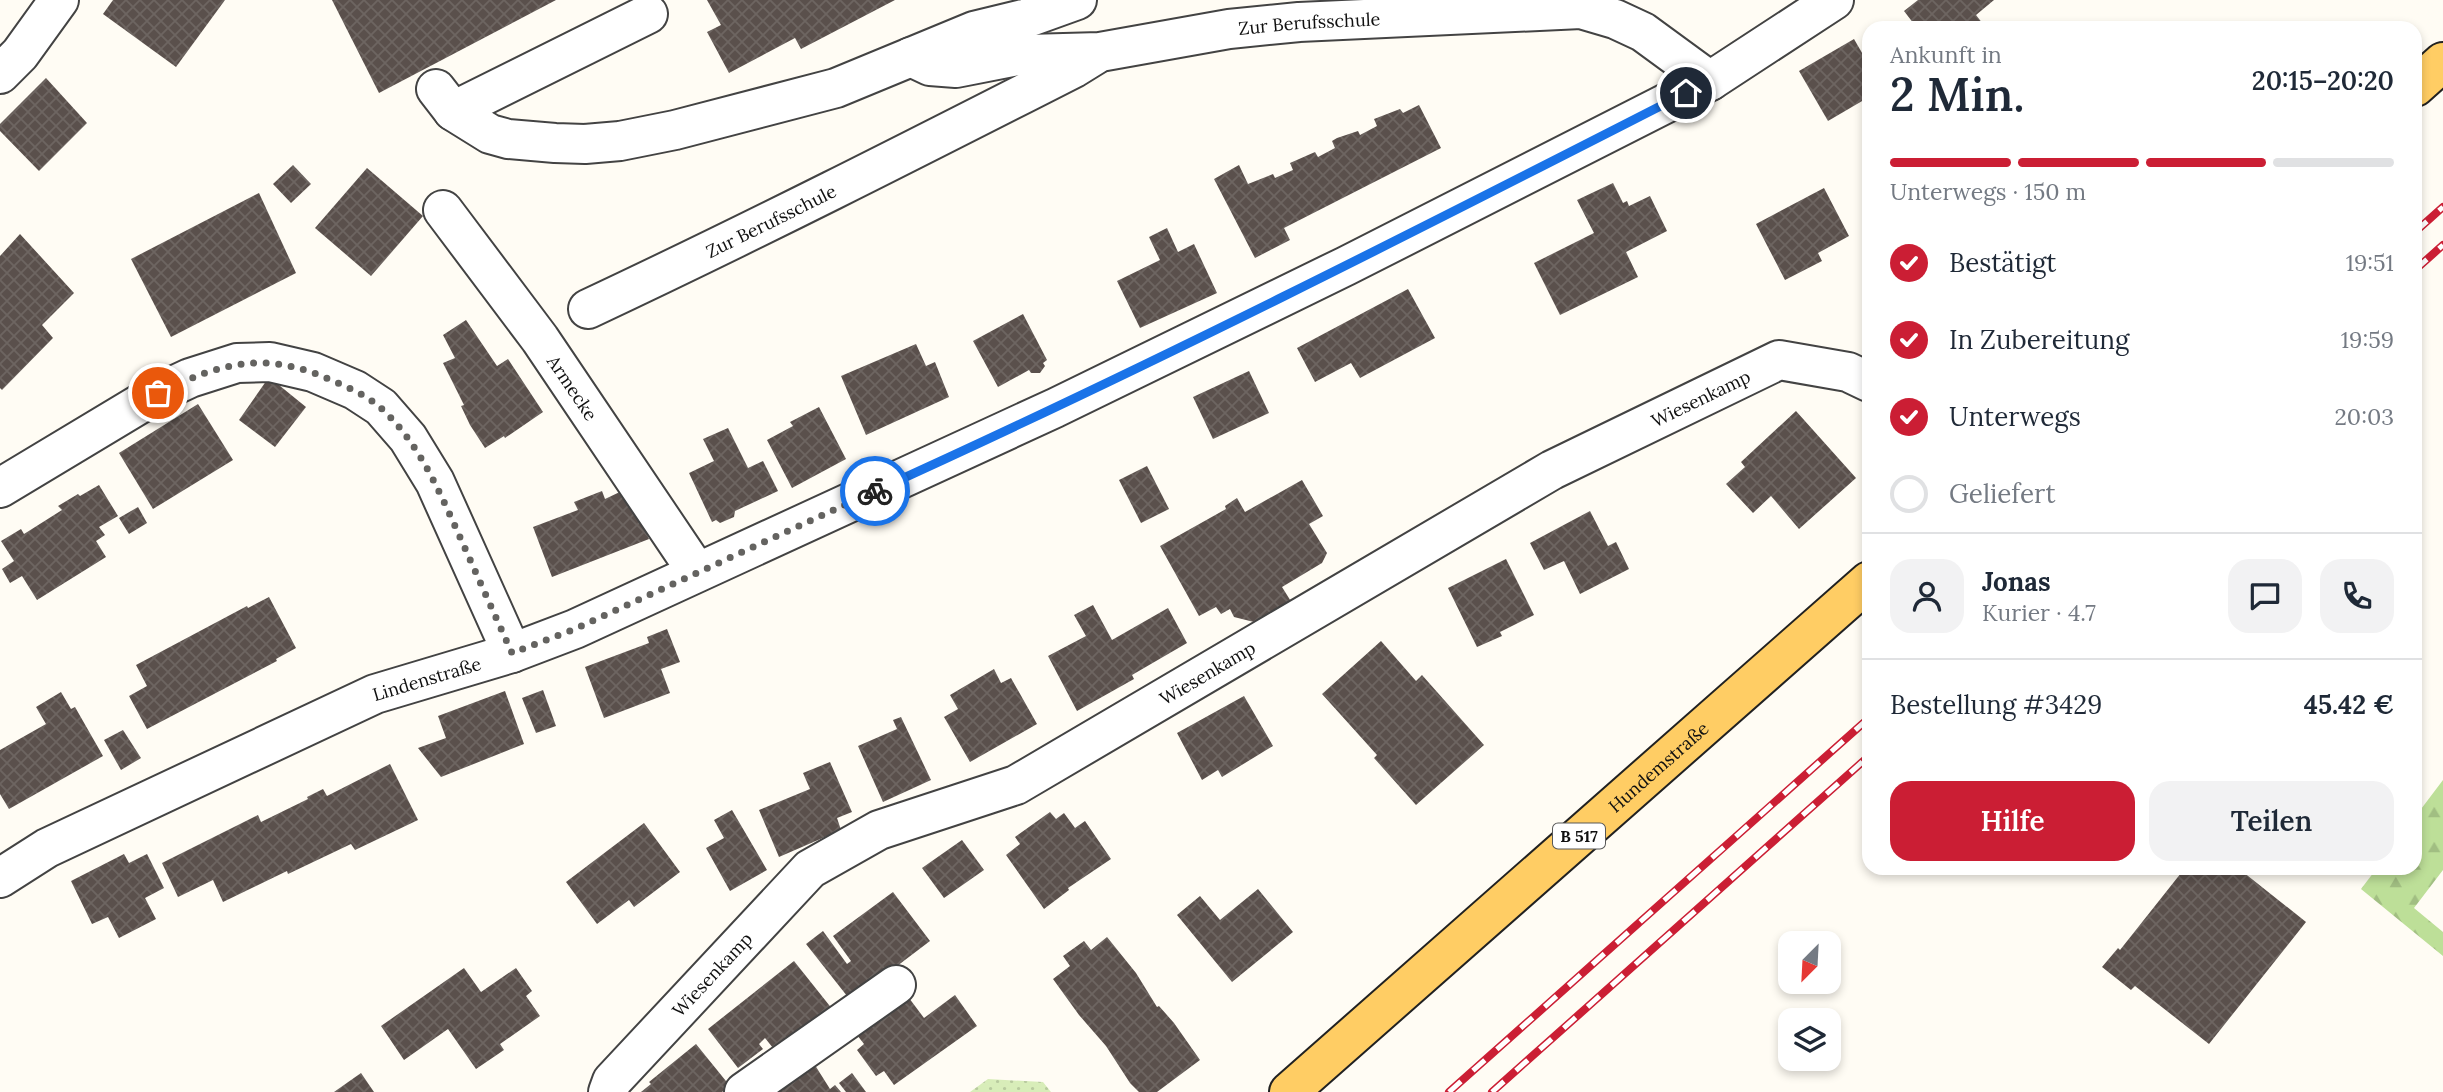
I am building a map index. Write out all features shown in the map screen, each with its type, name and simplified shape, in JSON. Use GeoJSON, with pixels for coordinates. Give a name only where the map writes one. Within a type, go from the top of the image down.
{"type":"FeatureCollection","features":[{"type":"Feature","properties":{"kind":"main road"},"geometry":{"type":"LineString","coordinates":[[2422,82],[2443,62]]}},
{"type":"Feature","properties":{"kind":"main road","name":"Hundemstraße"},"geometry":{"type":"LineString","coordinates":[[1289,1092],[1862,587]]}},
{"type":"Feature","properties":{"kind":"street"},"geometry":{"type":"LineString","coordinates":[[0,74],[20,54],[59,0]]}},
{"type":"Feature","properties":{"kind":"street"},"geometry":{"type":"LineString","coordinates":[[648,14],[444,100],[490,134],[508,139],[585,144],[620,141],[675,131],[836,88],[974,31],[1027,18],[1077,0]]}},
{"type":"Feature","properties":{"kind":"street","name":"Lindenstraße"},"geometry":{"type":"LineString","coordinates":[[0,878],[47,848],[375,694],[512,653],[575,629],[1055,408],[1358,260],[1710,81],[1834,0]]}},
{"type":"Feature","properties":{"kind":"street","name":"Zur Berufsschule"},"geometry":{"type":"LineString","coordinates":[[911,57],[930,65],[956,68],[1028,54],[1100,52],[1229,29],[1298,22],[1581,9],[1615,19],[1643,32],[1710,81]]}},
{"type":"Feature","properties":{"kind":"street","name":"Zur Berufsschule"},"geometry":{"type":"LineString","coordinates":[[588,309],[859,178],[1074,68],[1100,52]]}},
{"type":"Feature","properties":{"kind":"street","name":"Armecke"},"geometry":{"type":"LineString","coordinates":[[443,210],[540,339],[697,572]]}},
{"type":"Feature","properties":{"kind":"street","name":"Wiesenkamp"},"geometry":{"type":"LineString","coordinates":[[610,1086],[810,869],[879,830],[1016,785],[1552,470],[1779,360],[1848,372],[1862,379]]}},
{"type":"Feature","properties":{"kind":"street"},"geometry":{"type":"LineString","coordinates":[[0,488],[158,393],[190,378],[237,363],[270,362],[313,372],[355,390],[381,407],[408,438],[435,482],[512,653]]}},
{"type":"Feature","properties":{"kind":"street"},"geometry":{"type":"LineString","coordinates":[[744,1092],[896,985]]}},
{"type":"Feature","properties":{"kind":"green space"},"geometry":{"type":"Polygon","coordinates":[[[2443,780],[2443,870],[2414,908],[2443,932],[2443,956],[2361,889],[2372,875],[2422,875],[2422,808],[2443,780]]]}},
{"type":"Feature","properties":{"kind":"green space"},"geometry":{"type":"Polygon","coordinates":[[[988,1079],[1043,1082],[1051,1092],[970,1092],[988,1079]]]}},
{"type":"Feature","properties":{"kind":"building"},"geometry":{"type":"Polygon","coordinates":[[[113,0],[225,0],[176,67],[103,14],[113,0]]]}},
{"type":"Feature","properties":{"kind":"building"},"geometry":{"type":"Polygon","coordinates":[[[332,0],[556,0],[379,93],[332,0]]]}},
{"type":"Feature","properties":{"kind":"building"},"geometry":{"type":"Polygon","coordinates":[[[707,0],[895,0],[801,49],[795,38],[729,73],[707,32],[721,25],[707,0]]]}},
{"type":"Feature","properties":{"kind":"building"},"geometry":{"type":"Polygon","coordinates":[[[1918,0],[1994,0],[1976,15],[1981,21],[1912,21],[1904,11],[1918,0]]]}},
{"type":"Feature","properties":{"kind":"building"},"geometry":{"type":"Polygon","coordinates":[[[1854,39],[1862,53],[1862,101],[1828,121],[1799,71],[1854,39]]]}},
{"type":"Feature","properties":{"kind":"building"},"geometry":{"type":"Polygon","coordinates":[[[46,78],[87,123],[39,171],[0,131],[0,124],[46,78]]]}},
{"type":"Feature","properties":{"kind":"building"},"geometry":{"type":"Polygon","coordinates":[[[1419,105],[1441,148],[1284,228],[1290,240],[1255,258],[1214,179],[1239,165],[1248,184],[1273,174],[1275,178],[1293,170],[1290,163],[1315,152],[1318,157],[1335,148],[1332,141],[1337,138],[1358,131],[1360,135],[1377,126],[1374,119],[1400,109],[1403,113],[1419,105]]]}},
{"type":"Feature","properties":{"kind":"building"},"geometry":{"type":"Polygon","coordinates":[[[293,165],[311,184],[291,203],[273,184],[293,165]]]}},
{"type":"Feature","properties":{"kind":"building"},"geometry":{"type":"Polygon","coordinates":[[[367,168],[423,216],[371,276],[315,228],[367,168]]]}},
{"type":"Feature","properties":{"kind":"building"},"geometry":{"type":"Polygon","coordinates":[[[1613,183],[1623,203],[1627,201],[1629,206],[1650,196],[1667,231],[1626,252],[1638,277],[1560,315],[1534,263],[1594,233],[1577,200],[1613,183]]]}},
{"type":"Feature","properties":{"kind":"building"},"geometry":{"type":"Polygon","coordinates":[[[1824,188],[1849,236],[1818,253],[1822,261],[1785,280],[1756,224],[1824,188]]]}},
{"type":"Feature","properties":{"kind":"building"},"geometry":{"type":"Polygon","coordinates":[[[259,193],[296,273],[171,337],[131,259],[259,193]]]}},
{"type":"Feature","properties":{"kind":"building"},"geometry":{"type":"Polygon","coordinates":[[[1167,228],[1178,252],[1194,244],[1217,293],[1140,328],[1117,281],[1160,260],[1149,237],[1167,228]]]}},
{"type":"Feature","properties":{"kind":"building"},"geometry":{"type":"Polygon","coordinates":[[[20,234],[74,293],[42,325],[53,338],[2,390],[0,256],[20,234]]]}},
{"type":"Feature","properties":{"kind":"building"},"geometry":{"type":"Polygon","coordinates":[[[1408,289],[1435,338],[1360,378],[1351,363],[1315,382],[1297,348],[1408,289]]]}},
{"type":"Feature","properties":{"kind":"building"},"geometry":{"type":"Polygon","coordinates":[[[1023,314],[1047,360],[1043,363],[1045,366],[1040,373],[1031,373],[1029,370],[998,387],[973,341],[1023,314]]]}},
{"type":"Feature","properties":{"kind":"building"},"geometry":{"type":"Polygon","coordinates":[[[466,320],[497,366],[508,359],[543,412],[485,448],[470,425],[461,406],[464,405],[443,363],[455,358],[443,335],[466,320]]]}},
{"type":"Feature","properties":{"kind":"building"},"geometry":{"type":"Polygon","coordinates":[[[916,344],[926,366],[935,362],[949,397],[866,435],[841,376],[916,344]]]}},
{"type":"Feature","properties":{"kind":"building"},"geometry":{"type":"Polygon","coordinates":[[[1249,371],[1269,413],[1213,439],[1193,397],[1249,371]]]}},
{"type":"Feature","properties":{"kind":"building"},"geometry":{"type":"Polygon","coordinates":[[[269,377],[306,407],[275,447],[239,420],[269,377]]]}},
{"type":"Feature","properties":{"kind":"building"},"geometry":{"type":"Polygon","coordinates":[[[198,404],[233,460],[153,509],[119,453],[198,404]]]}},
{"type":"Feature","properties":{"kind":"building"},"geometry":{"type":"Polygon","coordinates":[[[819,407],[846,459],[792,488],[767,440],[793,426],[790,422],[819,407]]]}},
{"type":"Feature","properties":{"kind":"building"},"geometry":{"type":"Polygon","coordinates":[[[1796,411],[1856,478],[1799,529],[1771,496],[1753,513],[1726,484],[1745,467],[1741,462],[1796,411]]]}},
{"type":"Feature","properties":{"kind":"building"},"geometry":{"type":"Polygon","coordinates":[[[728,428],[748,468],[763,461],[778,491],[735,511],[734,517],[720,523],[716,520],[712,522],[689,473],[714,461],[703,439],[728,428]]]}},
{"type":"Feature","properties":{"kind":"building"},"geometry":{"type":"Polygon","coordinates":[[[1147,466],[1169,509],[1141,523],[1119,480],[1147,466]]]}},
{"type":"Feature","properties":{"kind":"building"},"geometry":{"type":"Polygon","coordinates":[[[1302,480],[1323,516],[1309,524],[1327,553],[1322,563],[1282,587],[1292,603],[1258,623],[1234,617],[1230,609],[1221,614],[1216,607],[1199,616],[1160,546],[1226,509],[1225,506],[1237,498],[1245,512],[1302,480]]]}},
{"type":"Feature","properties":{"kind":"building"},"geometry":{"type":"Polygon","coordinates":[[[99,485],[118,516],[99,527],[105,535],[96,541],[106,557],[37,600],[22,576],[10,583],[2,569],[14,561],[1,541],[21,529],[24,534],[62,510],[58,506],[99,485]]]}},
{"type":"Feature","properties":{"kind":"building"},"geometry":{"type":"Polygon","coordinates":[[[624,490],[631,494],[649,539],[552,577],[533,527],[578,510],[574,502],[602,491],[605,499],[624,490]]]}},
{"type":"Feature","properties":{"kind":"building"},"geometry":{"type":"Polygon","coordinates":[[[138,507],[147,523],[129,534],[119,518],[138,507]]]}},
{"type":"Feature","properties":{"kind":"building"},"geometry":{"type":"Polygon","coordinates":[[[1590,511],[1608,546],[1616,542],[1629,569],[1580,594],[1564,561],[1544,570],[1530,543],[1590,511]]]}},
{"type":"Feature","properties":{"kind":"building"},"geometry":{"type":"Polygon","coordinates":[[[1506,559],[1534,615],[1500,632],[1502,636],[1477,647],[1448,588],[1506,559]]]}},
{"type":"Feature","properties":{"kind":"building"},"geometry":{"type":"Polygon","coordinates":[[[269,597],[296,648],[276,659],[277,661],[147,729],[129,696],[147,686],[136,665],[269,597]]]}},
{"type":"Feature","properties":{"kind":"building"},"geometry":{"type":"Polygon","coordinates":[[[1093,605],[1112,640],[1168,608],[1187,643],[1132,675],[1134,679],[1077,711],[1048,656],[1086,636],[1074,615],[1093,605]]]}},
{"type":"Feature","properties":{"kind":"building"},"geometry":{"type":"Polygon","coordinates":[[[667,629],[680,662],[661,669],[670,693],[604,718],[585,667],[649,643],[647,637],[667,629]]]}},
{"type":"Feature","properties":{"kind":"building"},"geometry":{"type":"Polygon","coordinates":[[[1381,641],[1416,681],[1422,675],[1484,745],[1416,805],[1374,758],[1377,755],[1322,694],[1381,641]]]}},
{"type":"Feature","properties":{"kind":"building"},"geometry":{"type":"Polygon","coordinates":[[[994,669],[1001,683],[1011,678],[1037,724],[970,762],[944,717],[958,709],[950,695],[994,669]]]}},
{"type":"Feature","properties":{"kind":"building"},"geometry":{"type":"Polygon","coordinates":[[[543,690],[556,726],[536,733],[522,698],[543,690]]]}},
{"type":"Feature","properties":{"kind":"building"},"geometry":{"type":"Polygon","coordinates":[[[505,691],[524,744],[441,777],[418,748],[446,738],[438,716],[505,691]]]}},
{"type":"Feature","properties":{"kind":"building"},"geometry":{"type":"Polygon","coordinates":[[[61,692],[71,709],[75,707],[103,756],[9,809],[0,794],[0,750],[46,724],[36,707],[61,692]]]}},
{"type":"Feature","properties":{"kind":"building"},"geometry":{"type":"Polygon","coordinates":[[[1244,696],[1273,746],[1222,777],[1218,770],[1202,780],[1177,733],[1244,696]]]}},
{"type":"Feature","properties":{"kind":"building"},"geometry":{"type":"Polygon","coordinates":[[[901,717],[931,780],[883,802],[858,746],[897,729],[893,720],[901,717]]]}},
{"type":"Feature","properties":{"kind":"building"},"geometry":{"type":"Polygon","coordinates":[[[123,730],[141,758],[121,770],[104,740],[123,730]]]}},
{"type":"Feature","properties":{"kind":"building"},"geometry":{"type":"Polygon","coordinates":[[[830,762],[852,812],[837,818],[841,830],[779,857],[759,810],[810,789],[803,773],[830,762]]]}},
{"type":"Feature","properties":{"kind":"building"},"geometry":{"type":"Polygon","coordinates":[[[390,764],[418,820],[355,850],[351,844],[223,902],[213,880],[178,897],[162,863],[258,815],[261,822],[323,789],[327,796],[390,764]]]}},
{"type":"Feature","properties":{"kind":"building"},"geometry":{"type":"Polygon","coordinates":[[[732,810],[767,870],[730,891],[706,848],[724,838],[714,820],[732,810]]]}},
{"type":"Feature","properties":{"kind":"building"},"geometry":{"type":"Polygon","coordinates":[[[1050,812],[1056,819],[1064,813],[1075,828],[1085,821],[1111,859],[1068,888],[1069,890],[1044,909],[1006,855],[1020,844],[1015,837],[1050,812]]]}},
{"type":"Feature","properties":{"kind":"building"},"geometry":{"type":"Polygon","coordinates":[[[644,823],[680,872],[634,907],[629,900],[597,924],[566,882],[644,823]]]}},
{"type":"Feature","properties":{"kind":"building"},"geometry":{"type":"Polygon","coordinates":[[[962,840],[984,870],[944,898],[922,868],[962,840]]]}},
{"type":"Feature","properties":{"kind":"building"},"geometry":{"type":"Polygon","coordinates":[[[124,854],[129,863],[147,854],[164,888],[145,898],[156,919],[119,938],[108,917],[92,924],[71,881],[124,854]]]}},
{"type":"Feature","properties":{"kind":"building"},"geometry":{"type":"Polygon","coordinates":[[[2179,875],[2247,875],[2306,922],[2209,1044],[2135,986],[2131,990],[2102,967],[2118,948],[2120,950],[2179,875]]]}},
{"type":"Feature","properties":{"kind":"building"},"geometry":{"type":"Polygon","coordinates":[[[1258,889],[1293,932],[1232,982],[1177,915],[1200,896],[1220,920],[1258,889]]]}},
{"type":"Feature","properties":{"kind":"building"},"geometry":{"type":"Polygon","coordinates":[[[893,892],[930,941],[851,1001],[806,944],[823,931],[847,964],[851,961],[833,936],[893,892]]]}},
{"type":"Feature","properties":{"kind":"building"},"geometry":{"type":"Polygon","coordinates":[[[1107,937],[1136,973],[1157,1007],[1174,1023],[1200,1060],[1157,1092],[1139,1092],[1130,1083],[1106,1046],[1053,979],[1070,966],[1063,956],[1084,941],[1091,950],[1107,937]]]}},
{"type":"Feature","properties":{"kind":"building"},"geometry":{"type":"Polygon","coordinates":[[[794,961],[833,1010],[777,1053],[765,1038],[759,1044],[763,1049],[738,1068],[708,1029],[794,961]]]}},
{"type":"Feature","properties":{"kind":"building"},"geometry":{"type":"Polygon","coordinates":[[[464,968],[481,992],[516,968],[532,991],[526,996],[540,1016],[500,1044],[504,1050],[476,1069],[448,1029],[404,1060],[381,1026],[464,968]]]}},
{"type":"Feature","properties":{"kind":"building"},"geometry":{"type":"Polygon","coordinates":[[[955,995],[977,1026],[894,1085],[884,1071],[876,1076],[857,1050],[864,1044],[857,1035],[909,998],[924,1018],[955,995]]]}},
{"type":"Feature","properties":{"kind":"building"},"geometry":{"type":"Polygon","coordinates":[[[696,1044],[730,1086],[722,1092],[641,1092],[651,1084],[649,1082],[696,1044]]]}},
{"type":"Feature","properties":{"kind":"building"},"geometry":{"type":"Polygon","coordinates":[[[813,1062],[830,1089],[835,1085],[841,1092],[768,1092],[813,1062]]]}},
{"type":"Feature","properties":{"kind":"building"},"geometry":{"type":"Polygon","coordinates":[[[361,1073],[374,1092],[334,1092],[361,1073]]]}},
{"type":"Feature","properties":{"kind":"building"},"geometry":{"type":"Polygon","coordinates":[[[852,1073],[866,1092],[846,1092],[839,1083],[852,1073]]]}},
{"type":"Feature","properties":{"kind":"railway"},"geometry":{"type":"LineString","coordinates":[[2422,226],[2443,207]]}},
{"type":"Feature","properties":{"kind":"railway"},"geometry":{"type":"LineString","coordinates":[[2422,264],[2443,245]]}},
{"type":"Feature","properties":{"kind":"railway"},"geometry":{"type":"LineString","coordinates":[[1449,1092],[1862,724]]}},
{"type":"Feature","properties":{"kind":"railway"},"geometry":{"type":"LineString","coordinates":[[1492,1092],[1862,762]]}},
{"type":"Feature","properties":{"kind":"way so far"},"geometry":{"type":"LineString","coordinates":[[158,393],[190,378],[237,363],[270,362],[313,372],[355,390],[381,407],[408,438],[435,482],[512,653],[575,629],[875,491]]}},
{"type":"Feature","properties":{"kind":"route"},"geometry":{"type":"LineString","coordinates":[[875,491],[1055,408],[1252,312],[1686,93]]}}]}
